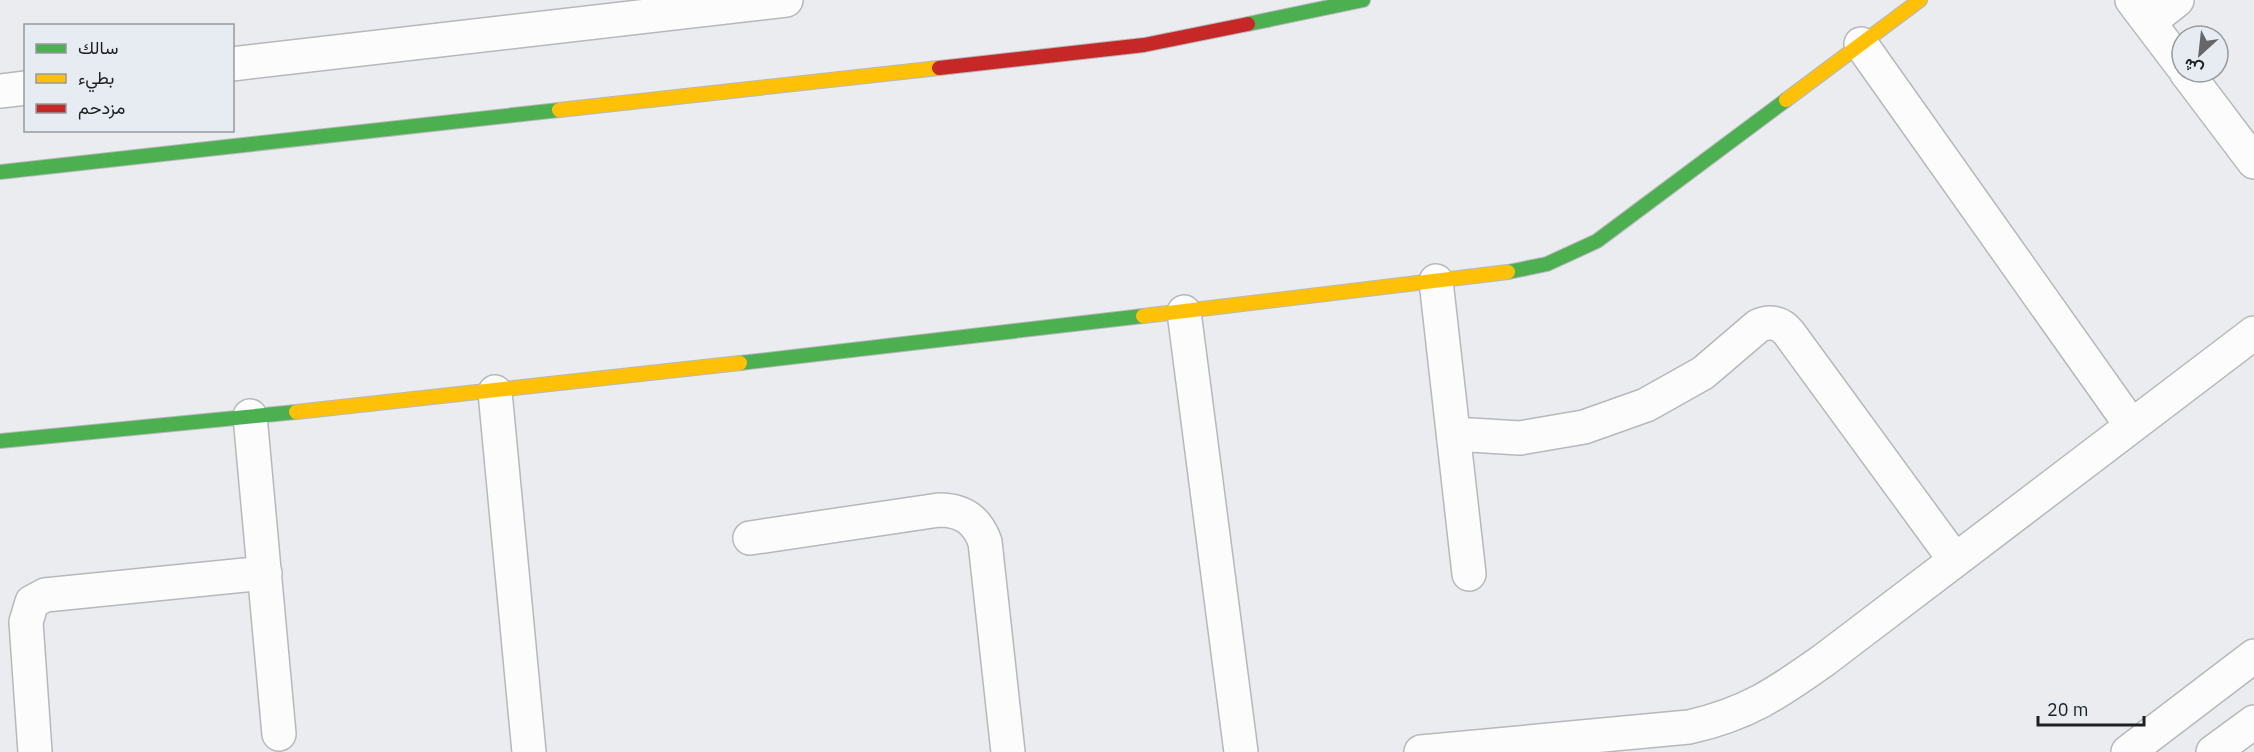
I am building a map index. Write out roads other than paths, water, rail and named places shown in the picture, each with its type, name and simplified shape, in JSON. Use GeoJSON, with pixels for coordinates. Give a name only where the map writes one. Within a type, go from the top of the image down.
{"type":"FeatureCollection","features":[{"type":"Feature","properties":{"kind":"street"},"geometry":{"type":"LineString","coordinates":[[234,64],[786,0]]}},
{"type":"Feature","properties":{"kind":"street"},"geometry":{"type":"LineString","coordinates":[[0,172],[1144,45],[1363,0]]}},
{"type":"Feature","properties":{"kind":"street"},"geometry":{"type":"LineString","coordinates":[[0,441],[495,392],[1496,275],[1547,264],[1598,241],[1920,0]]}},
{"type":"Feature","properties":{"kind":"street"},"geometry":{"type":"LineString","coordinates":[[2170,50],[2140,11],[2177,0]]}},
{"type":"Feature","properties":{"kind":"street"},"geometry":{"type":"LineString","coordinates":[[1861,44],[2131,425]]}},
{"type":"Feature","properties":{"kind":"street"},"geometry":{"type":"LineString","coordinates":[[2195,84],[2254,162]]}},
{"type":"Feature","properties":{"kind":"street"},"geometry":{"type":"LineString","coordinates":[[0,91],[24,88]]}},
{"type":"Feature","properties":{"kind":"street"},"geometry":{"type":"LineString","coordinates":[[1436,281],[1469,574]]}},
{"type":"Feature","properties":{"kind":"street"},"geometry":{"type":"LineString","coordinates":[[1184,312],[1241,752]]}},
{"type":"Feature","properties":{"kind":"street"},"geometry":{"type":"LineString","coordinates":[[1454,434],[1520,438],[1584,427],[1646,405],[1702,373],[1758,326],[1764,323],[1779,324],[1789,333],[1955,560]]}},
{"type":"Feature","properties":{"kind":"street"},"geometry":{"type":"LineString","coordinates":[[1422,752],[1689,727],[1723,719],[1755,706],[1785,688],[2254,333]]}},
{"type":"Feature","properties":{"kind":"street"},"geometry":{"type":"LineString","coordinates":[[495,392],[529,752]]}},
{"type":"Feature","properties":{"kind":"street"},"geometry":{"type":"LineString","coordinates":[[250,416],[279,734]]}},
{"type":"Feature","properties":{"kind":"street"},"geometry":{"type":"LineString","coordinates":[[750,538],[939,510],[964,514],[974,521],[985,542],[1008,752]]}},
{"type":"Feature","properties":{"kind":"street"},"geometry":{"type":"LineString","coordinates":[[35,752],[26,621],[26,614],[32,602],[45,595],[265,573]]}},
{"type":"Feature","properties":{"kind":"street"},"geometry":{"type":"LineString","coordinates":[[2128,752],[2254,656]]}},
{"type":"Feature","properties":{"kind":"street"},"geometry":{"type":"LineString","coordinates":[[2213,752],[2254,722]]}}]}
